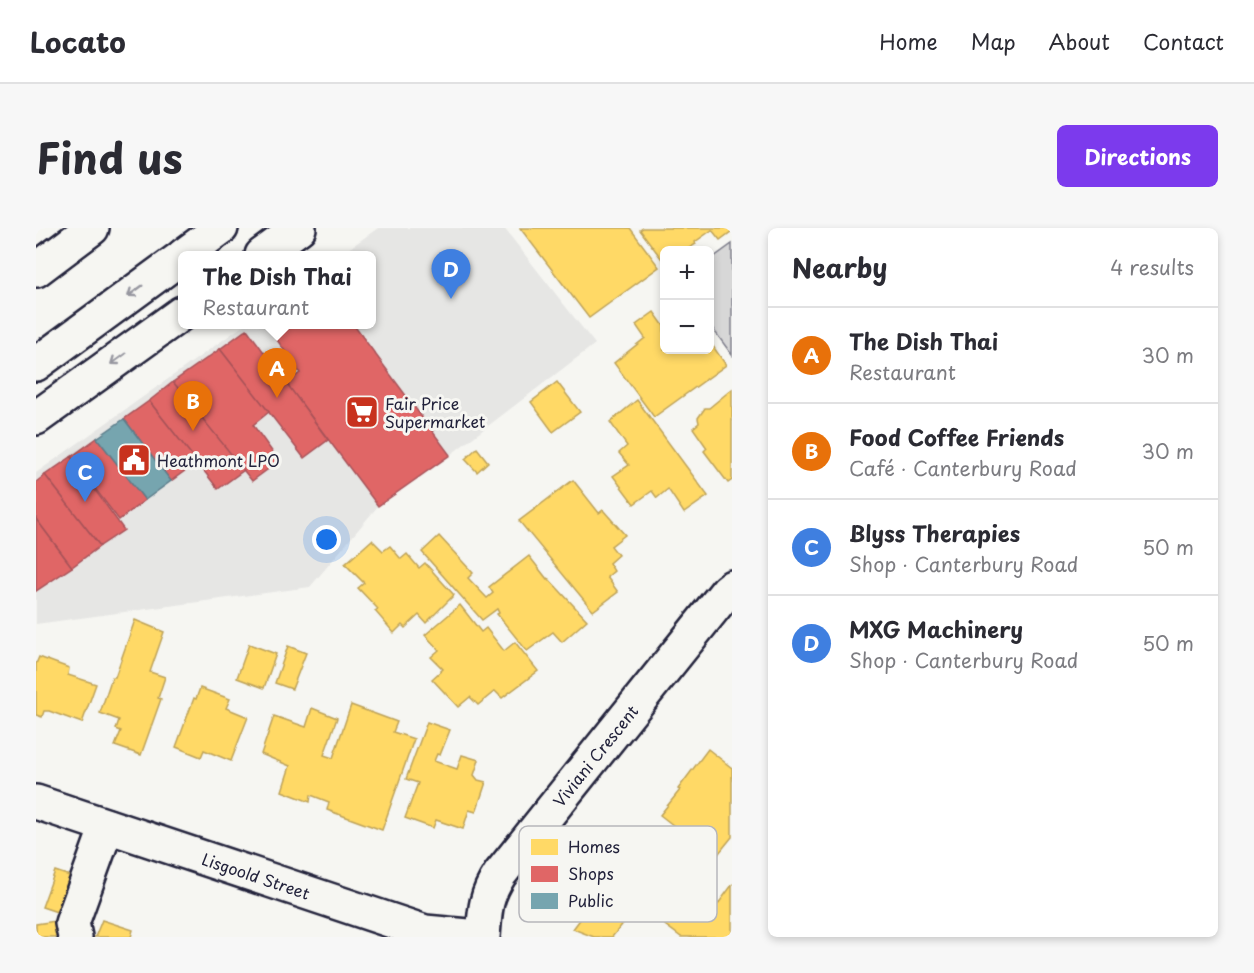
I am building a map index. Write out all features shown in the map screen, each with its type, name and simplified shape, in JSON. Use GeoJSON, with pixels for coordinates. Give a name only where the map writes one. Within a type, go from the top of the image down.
{"type":"FeatureCollection","features":[{"type":"Feature","properties":{"kind":"street"},"geometry":{"type":"LineString","coordinates":[[36,270],[92,228]]}},
{"type":"Feature","properties":{"kind":"street"},"geometry":{"type":"LineString","coordinates":[[267,251],[299,228]]}},
{"type":"Feature","properties":{"kind":"street"},"geometry":{"type":"LineString","coordinates":[[36,364],[178,257]]}},
{"type":"Feature","properties":{"kind":"street"},"geometry":{"type":"LineString","coordinates":[[36,418],[178,317]]}},
{"type":"Feature","properties":{"kind":"street","name":"Viviani Crescent"},"geometry":{"type":"LineString","coordinates":[[539,826],[732,587]]}},
{"type":"Feature","properties":{"kind":"street","name":"Lisgoold Street"},"geometry":{"type":"LineString","coordinates":[[36,802],[425,932],[481,937]]}},
{"type":"Feature","properties":{"kind":"street"},"geometry":{"type":"LineString","coordinates":[[75,937],[72,923],[107,826]]}},
{"type":"Feature","properties":{"kind":"street","name":"Viviani Crescent"},"geometry":{"type":"LineString","coordinates":[[481,937],[485,905],[491,887],[519,850]]}},
{"type":"Feature","properties":{"kind":"shaded area"},"geometry":{"type":"Polygon","coordinates":[[[378,228],[504,228],[595,344],[450,455],[378,506],[310,587],[36,624],[36,473],[238,329],[376,329],[376,251],[346,251],[378,228]]]}},
{"type":"Feature","properties":{"kind":"shaded area"},"geometry":{"type":"Polygon","coordinates":[[[732,244],[732,355],[714,330],[714,257],[732,244]]]}},
{"type":"Feature","properties":{"kind":"building: Homes"},"geometry":{"type":"Polygon","coordinates":[[[520,228],[630,228],[659,267],[589,318],[520,228]]]}},
{"type":"Feature","properties":{"kind":"building: Homes"},"geometry":{"type":"Polygon","coordinates":[[[643,228],[732,228],[732,231],[720,240],[712,230],[693,246],[660,246],[660,257],[640,230],[643,228]]]}},
{"type":"Feature","properties":{"kind":"building: Homes"},"geometry":{"type":"Polygon","coordinates":[[[654,312],[660,320],[660,354],[714,354],[714,348],[726,365],[654,417],[614,363],[645,338],[636,325],[654,312]]]}},
{"type":"Feature","properties":{"kind":"building: Homes"},"geometry":{"type":"Polygon","coordinates":[[[557,382],[580,412],[553,432],[531,402],[557,382]]]}},
{"type":"Feature","properties":{"kind":"building: Homes"},"geometry":{"type":"Polygon","coordinates":[[[732,389],[732,480],[728,483],[704,451],[707,448],[693,428],[699,423],[698,418],[705,408],[709,408],[732,389]]]}},
{"type":"Feature","properties":{"kind":"building: Homes"},"geometry":{"type":"Polygon","coordinates":[[[637,400],[708,496],[684,513],[668,489],[657,498],[652,491],[634,504],[613,476],[629,465],[619,453],[627,446],[610,422],[637,400]]]}},
{"type":"Feature","properties":{"kind":"building: Homes"},"geometry":{"type":"Polygon","coordinates":[[[477,448],[488,462],[477,472],[465,459],[477,448]]]}},
{"type":"Feature","properties":{"kind":"building: Homes"},"geometry":{"type":"Polygon","coordinates":[[[573,480],[599,513],[603,510],[625,535],[611,546],[618,555],[609,563],[614,571],[607,577],[618,592],[593,611],[519,521],[573,480]]]}},
{"type":"Feature","properties":{"kind":"building: Homes"},"geometry":{"type":"Polygon","coordinates":[[[439,536],[473,573],[468,578],[487,598],[493,593],[489,587],[529,556],[547,579],[587,620],[562,642],[553,632],[527,651],[497,614],[499,613],[497,609],[482,620],[422,552],[439,536]]]}},
{"type":"Feature","properties":{"kind":"building: Homes"},"geometry":{"type":"Polygon","coordinates":[[[372,540],[383,551],[390,546],[401,559],[407,554],[419,568],[425,563],[454,595],[426,623],[419,615],[405,628],[402,625],[394,633],[375,611],[378,609],[358,588],[364,583],[345,564],[372,540]]]}},
{"type":"Feature","properties":{"kind":"building: Homes"},"geometry":{"type":"Polygon","coordinates":[[[460,605],[481,632],[486,628],[504,651],[515,642],[538,671],[502,698],[495,691],[478,705],[470,697],[458,707],[432,679],[443,669],[431,657],[439,650],[425,635],[460,605]]]}},
{"type":"Feature","properties":{"kind":"building: Homes"},"geometry":{"type":"Polygon","coordinates":[[[135,620],[164,632],[150,672],[165,677],[158,698],[161,699],[141,755],[115,746],[121,731],[116,729],[119,720],[100,713],[135,620]]]}},
{"type":"Feature","properties":{"kind":"building: Homes"},"geometry":{"type":"Polygon","coordinates":[[[249,644],[276,654],[264,688],[237,678],[249,644]]]}},
{"type":"Feature","properties":{"kind":"building: Homes"},"geometry":{"type":"Polygon","coordinates":[[[288,646],[306,653],[292,689],[275,683],[288,646]]]}},
{"type":"Feature","properties":{"kind":"building: Homes"},"geometry":{"type":"Polygon","coordinates":[[[39,657],[69,668],[68,675],[96,684],[82,723],[49,711],[44,711],[42,717],[36,715],[36,664],[39,657]]]}},
{"type":"Feature","properties":{"kind":"building: Homes"},"geometry":{"type":"Polygon","coordinates":[[[200,688],[230,699],[226,708],[248,717],[231,761],[204,750],[201,757],[176,747],[200,688]]]}},
{"type":"Feature","properties":{"kind":"building: Homes"},"geometry":{"type":"Polygon","coordinates":[[[351,705],[397,722],[393,732],[414,739],[382,830],[327,810],[329,802],[311,795],[310,802],[282,791],[290,766],[261,754],[274,716],[306,727],[312,708],[337,718],[324,755],[333,758],[351,705]]]}},
{"type":"Feature","properties":{"kind":"building: Homes"},"geometry":{"type":"Polygon","coordinates":[[[427,722],[450,730],[440,755],[437,754],[434,761],[457,769],[462,755],[479,760],[474,775],[478,780],[486,782],[476,812],[469,810],[463,829],[436,820],[433,828],[405,818],[418,783],[406,779],[427,722]]]}},
{"type":"Feature","properties":{"kind":"building: Homes"},"geometry":{"type":"Polygon","coordinates":[[[708,749],[732,768],[732,837],[717,856],[717,826],[674,826],[660,815],[680,790],[678,789],[708,749]]]}},
{"type":"Feature","properties":{"kind":"building: Homes"},"geometry":{"type":"Polygon","coordinates":[[[55,871],[79,879],[66,915],[42,907],[55,871]]]}},
{"type":"Feature","properties":{"kind":"building: Homes"},"geometry":{"type":"Polygon","coordinates":[[[732,885],[732,937],[681,937],[665,925],[667,922],[717,922],[718,904],[732,885]]]}},
{"type":"Feature","properties":{"kind":"building: Homes"},"geometry":{"type":"Polygon","coordinates":[[[62,920],[66,937],[36,937],[36,924],[62,920]]]}},
{"type":"Feature","properties":{"kind":"building: Homes"},"geometry":{"type":"Polygon","coordinates":[[[102,920],[133,930],[131,937],[95,937],[102,920]]]}},
{"type":"Feature","properties":{"kind":"building: Homes"},"geometry":{"type":"Polygon","coordinates":[[[578,922],[624,922],[612,937],[594,937],[573,929],[578,922]]]}},
{"type":"Feature","properties":{"kind":"building: Shops"},"geometry":{"type":"Polygon","coordinates":[[[247,329],[328,440],[304,458],[220,349],[247,329]]]}},
{"type":"Feature","properties":{"kind":"building: Shops","name":"Fair Price Supermarket"},"geometry":{"type":"Polygon","coordinates":[[[269,329],[357,329],[450,455],[378,506],[286,383],[300,373],[269,329]]]}},
{"type":"Feature","properties":{"kind":"building: Shops"},"geometry":{"type":"Polygon","coordinates":[[[220,349],[269,412],[253,425],[279,461],[252,481],[173,382],[220,349]]]}},
{"type":"Feature","properties":{"kind":"building: Shops"},"geometry":{"type":"Polygon","coordinates":[[[173,382],[244,470],[218,489],[149,401],[173,382]]]}},
{"type":"Feature","properties":{"kind":"building: Shops"},"geometry":{"type":"Polygon","coordinates":[[[149,401],[197,462],[171,481],[124,419],[149,401]]]}},
{"type":"Feature","properties":{"kind":"building: Shops"},"geometry":{"type":"Polygon","coordinates":[[[97,438],[145,500],[119,520],[71,457],[97,438]]]}},
{"type":"Feature","properties":{"kind":"building: Shops"},"geometry":{"type":"Polygon","coordinates":[[[71,457],[124,530],[100,546],[45,475],[71,457]]]}},
{"type":"Feature","properties":{"kind":"building: Shops"},"geometry":{"type":"Polygon","coordinates":[[[45,475],[100,546],[72,567],[36,519],[36,482],[45,475]]]}},
{"type":"Feature","properties":{"kind":"building: Shops"},"geometry":{"type":"Polygon","coordinates":[[[36,519],[72,567],[36,591],[36,519]]]}},
{"type":"Feature","properties":{"kind":"building: Public","name":"Heathmont LPO"},"geometry":{"type":"Polygon","coordinates":[[[124,419],[171,481],[145,500],[97,438],[124,419]]]}},
{"type":"Feature","properties":{"kind":"place","name":"MXG Machinery"},"geometry":{"type":"Point","coordinates":[451,299]}},
{"type":"Feature","properties":{"kind":"place","name":"The Dish Thai"},"geometry":{"type":"Point","coordinates":[277,398]}},
{"type":"Feature","properties":{"kind":"place","name":"Fair Price Supermarket"},"geometry":{"type":"Point","coordinates":[362,412]}},
{"type":"Feature","properties":{"kind":"place","name":"Food Coffee Friends"},"geometry":{"type":"Point","coordinates":[193,431]}},
{"type":"Feature","properties":{"kind":"place","name":"Heathmont LPO"},"geometry":{"type":"Point","coordinates":[134,460]}},
{"type":"Feature","properties":{"kind":"place","name":"Blyss Therapies"},"geometry":{"type":"Point","coordinates":[85,502]}}]}
